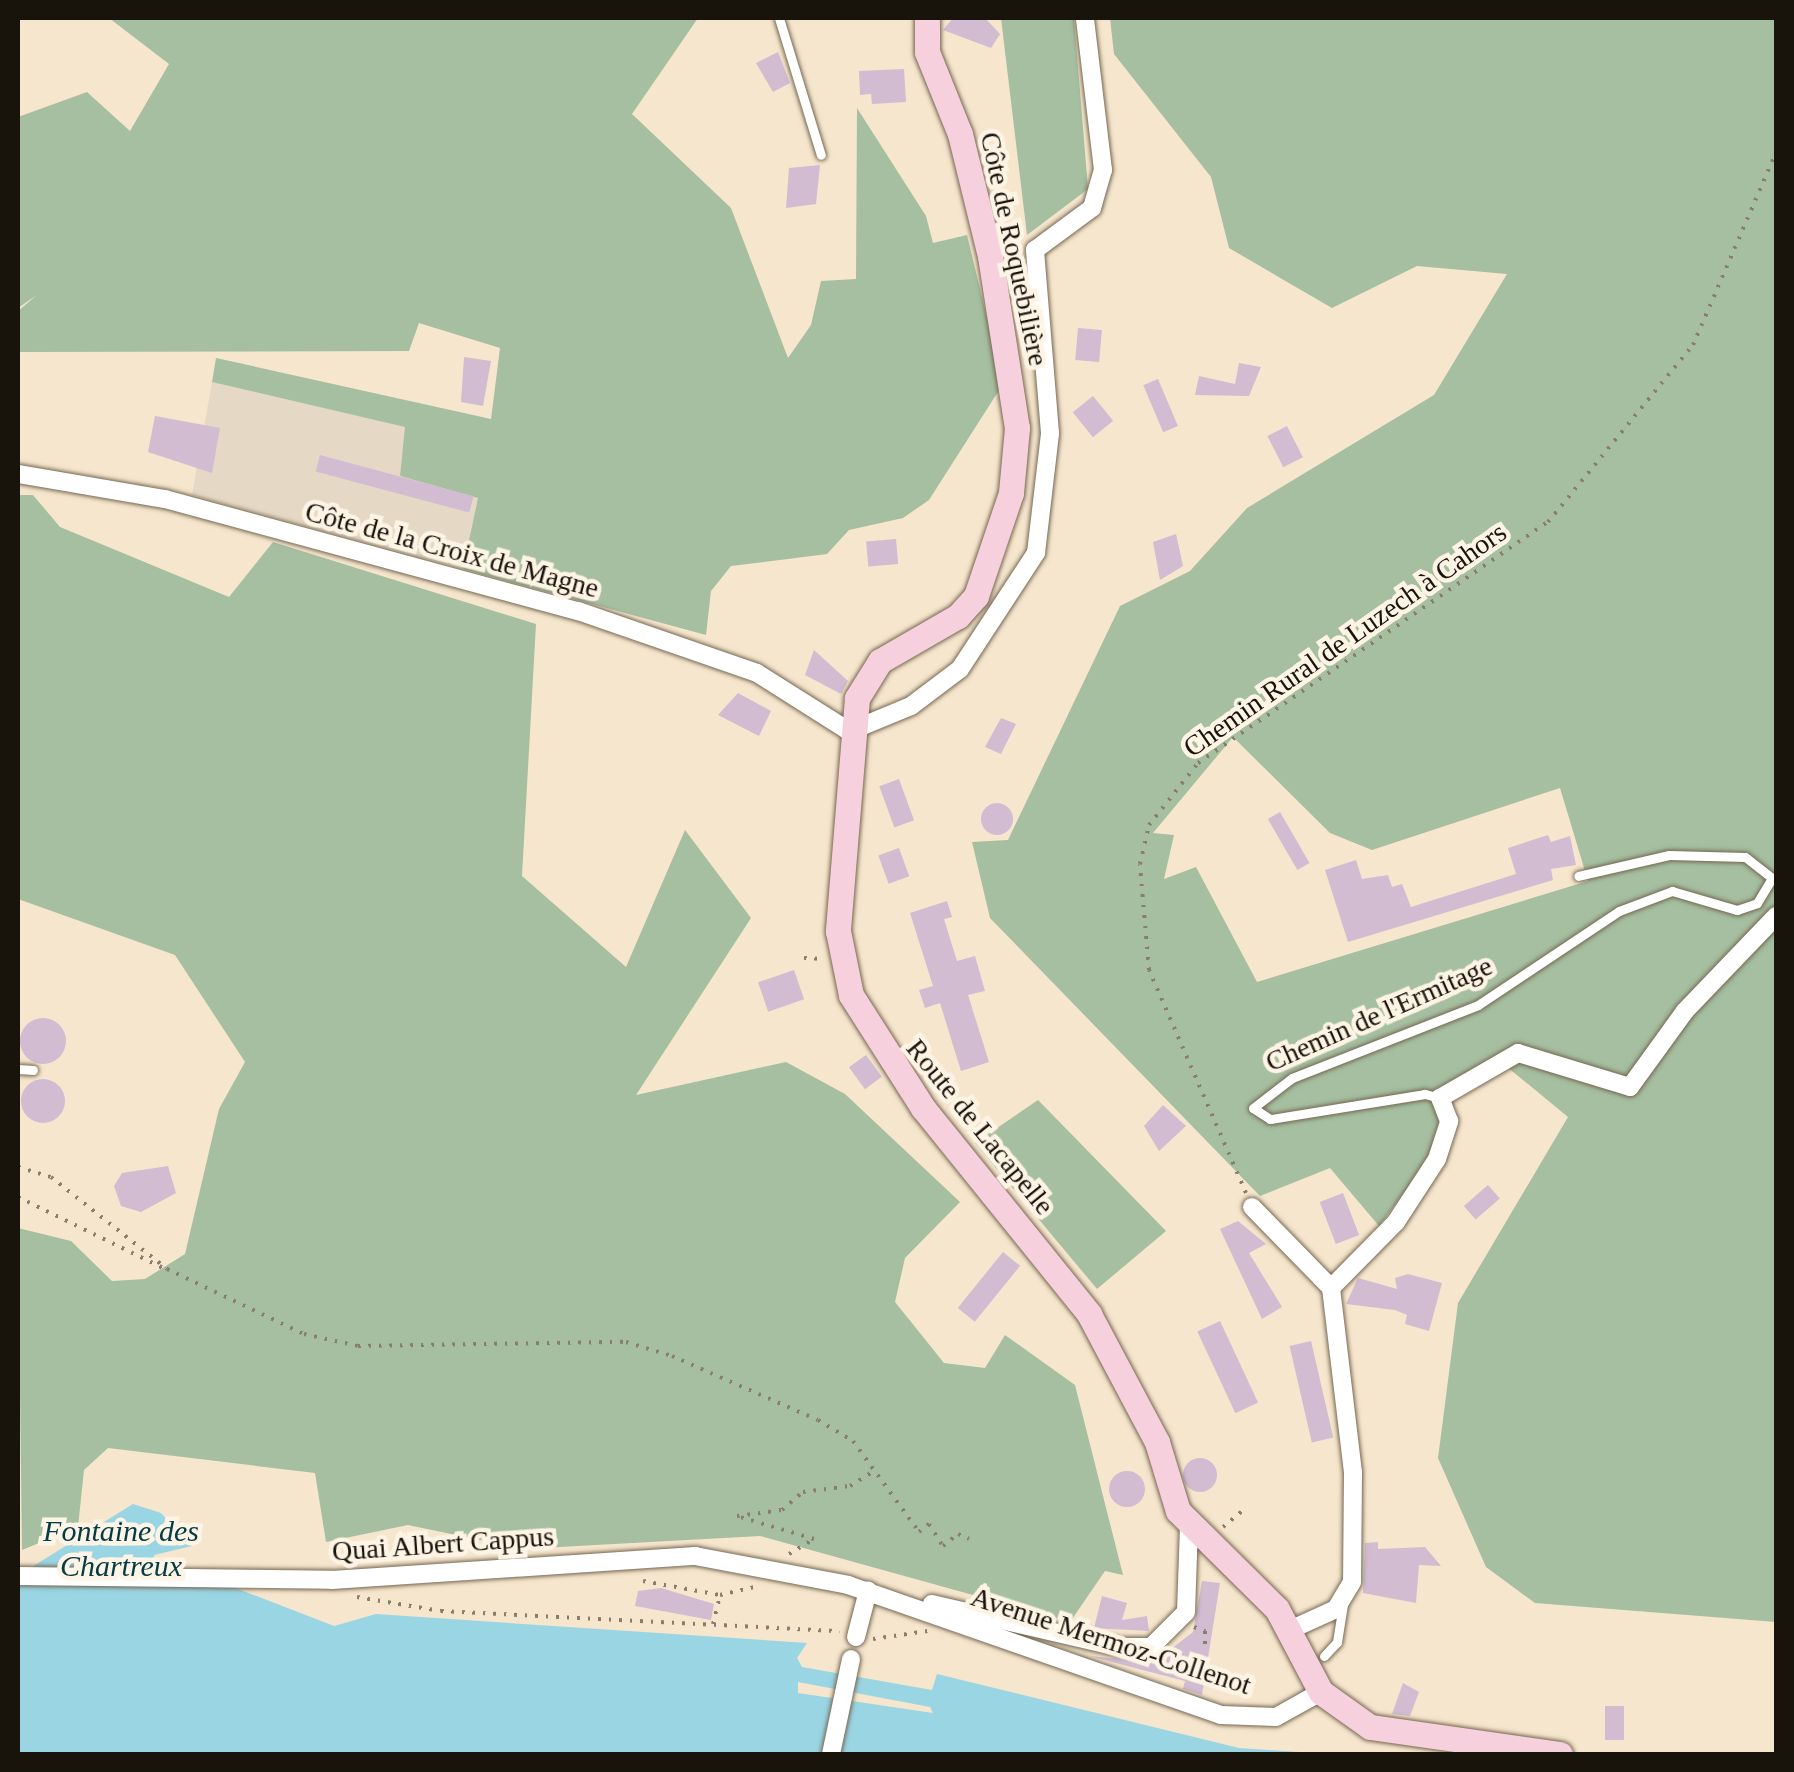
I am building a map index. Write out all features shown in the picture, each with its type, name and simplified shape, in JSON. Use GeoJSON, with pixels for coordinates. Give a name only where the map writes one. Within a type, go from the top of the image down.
{"type":"FeatureCollection","features":[{"type":"Feature","properties":{"kind":"street","name":"Côte de Roquebilière"},"geometry":{"type":"LineString","coordinates":[[852,732],[857,698],[880,661],[958,616],[976,596],[1012,476],[1017,428],[1006,327],[960,134],[927,52],[927,18]]}},
{"type":"Feature","properties":{"kind":"street"},"geometry":{"type":"LineString","coordinates":[[852,732],[890,710],[910,706],[960,670],[1036,554],[1050,433],[1035,250],[1092,208],[1103,170],[1085,18]]}},
{"type":"Feature","properties":{"kind":"street","name":"Côte de la Croix de Magne"},"geometry":{"type":"LineString","coordinates":[[18,474],[165,498],[578,611],[757,672],[852,732]]}},
{"type":"Feature","properties":{"kind":"street"},"geometry":{"type":"LineString","coordinates":[[857,698],[890,710]]}},
{"type":"Feature","properties":{"kind":"street","name":"Route de Lacapelle"},"geometry":{"type":"LineString","coordinates":[[852,732],[838,931],[850,996],[923,1108],[1090,1314],[1125,1372],[1189,1526],[1190,1594],[1180,1623]]}},
{"type":"Feature","properties":{"kind":"street","name":"Chemin de l'Ermitage"},"geometry":{"type":"LineString","coordinates":[[1440,1098],[1518,1053],[1630,1087],[1685,1011],[1776,916]]}},
{"type":"Feature","properties":{"kind":"street"},"geometry":{"type":"LineString","coordinates":[[1330,1288],[1396,1222],[1437,1160],[1449,1121],[1440,1098]]}},
{"type":"Feature","properties":{"kind":"street"},"geometry":{"type":"LineString","coordinates":[[1252,1207],[1330,1288],[1353,1472],[1353,1566],[1343,1600],[1290,1630]]}},
{"type":"Feature","properties":{"kind":"street","name":"Route de Lacapelle"},"geometry":{"type":"LineString","coordinates":[[1189,1526],[1264,1594],[1290,1630],[1321,1692]]}},
{"type":"Feature","properties":{"kind":"street","name":"Quai Albert Cappus"},"geometry":{"type":"LineString","coordinates":[[21,1576],[323,1580],[695,1556],[762,1563],[868,1591]]}},
{"type":"Feature","properties":{"kind":"street"},"geometry":{"type":"LineString","coordinates":[[852,1635],[868,1591],[1138,1649],[1168,1638],[1180,1623]]}},
{"type":"Feature","properties":{"kind":"street","name":"Avenue Mermoz-Collenot"},"geometry":{"type":"LineString","coordinates":[[868,1591],[1222,1714],[1276,1717],[1321,1692]]}},
{"type":"Feature","properties":{"kind":"street"},"geometry":{"type":"LineString","coordinates":[[831,1754],[852,1659]]}},
{"type":"Feature","properties":{"kind":"street"},"geometry":{"type":"LineString","coordinates":[[1321,1692],[1370,1727],[1560,1754]]}},
{"type":"Feature","properties":{"kind":"lane"},"geometry":{"type":"LineString","coordinates":[[778,18],[821,155]]}},
{"type":"Feature","properties":{"kind":"lane","name":"Chemin de l'Ermitage"},"geometry":{"type":"LineString","coordinates":[[1440,1098],[1425,1094],[1270,1118],[1253,1108],[1292,1078],[1478,1005],[1619,910],[1672,891],[1737,910],[1757,903],[1772,878],[1745,856],[1686,855],[1635,858],[1578,876]]}},
{"type":"Feature","properties":{"kind":"lane"},"geometry":{"type":"LineString","coordinates":[[18,1069],[34,1070]]}},
{"type":"Feature","properties":{"kind":"lane"},"geometry":{"type":"LineString","coordinates":[[1324,1656],[1343,1626],[1343,1600]]}},
{"type":"Feature","properties":{"kind":"path","name":"Chemin Rural de Luzech à Cahors"},"geometry":{"type":"LineString","coordinates":[[1252,1207],[1149,970],[1140,864],[1149,826],[1198,763],[1548,522],[1693,346],[1776,152]]}},
{"type":"Feature","properties":{"kind":"path"},"geometry":{"type":"LineString","coordinates":[[804,958],[824,959]]}},
{"type":"Feature","properties":{"kind":"path"},"geometry":{"type":"LineString","coordinates":[[18,1167],[51,1177],[167,1269]]}},
{"type":"Feature","properties":{"kind":"path"},"geometry":{"type":"LineString","coordinates":[[18,1198],[304,1334],[358,1346],[626,1342],[818,1420],[853,1441],[871,1473],[919,1532],[929,1524],[943,1546],[958,1534],[970,1539]]}},
{"type":"Feature","properties":{"kind":"path"},"geometry":{"type":"LineString","coordinates":[[802,1558],[786,1552],[814,1540],[737,1516],[782,1510],[803,1492],[850,1486],[871,1473]]}},
{"type":"Feature","properties":{"kind":"path"},"geometry":{"type":"LineString","coordinates":[[1213,1535],[1242,1511]]}},
{"type":"Feature","properties":{"kind":"path"},"geometry":{"type":"LineString","coordinates":[[323,1580],[364,1599],[441,1611],[713,1624],[802,1624],[852,1635]]}},
{"type":"Feature","properties":{"kind":"path"},"geometry":{"type":"LineString","coordinates":[[643,1580],[720,1595],[773,1582]]}},
{"type":"Feature","properties":{"kind":"path"},"geometry":{"type":"LineString","coordinates":[[713,1624],[720,1595]]}},
{"type":"Feature","properties":{"kind":"path"},"geometry":{"type":"LineString","coordinates":[[1180,1623],[1204,1631],[1205,1646]]}},
{"type":"Feature","properties":{"kind":"shaded area"},"geometry":{"type":"Polygon","coordinates":[[[212,382],[406,427],[400,476],[479,498],[463,569],[192,495],[212,382]]]}},
{"type":"Feature","properties":{"kind":"green space"},"geometry":{"type":"Polygon","coordinates":[[[109,18],[698,18],[632,114],[731,208],[788,358],[811,325],[821,281],[856,279],[857,108],[926,216],[933,243],[967,235],[1003,384],[929,500],[903,518],[849,530],[827,554],[731,566],[711,591],[706,635],[463,569],[478,498],[400,476],[405,427],[212,382],[216,358],[491,419],[500,348],[419,323],[409,351],[18,352],[18,311],[37,295],[18,308],[18,117],[87,92],[130,131],[169,64],[109,18]]]}},
{"type":"Feature","properties":{"kind":"green space"},"geometry":{"type":"Polygon","coordinates":[[[1001,18],[1074,18],[1088,189],[1027,235],[1001,18]]]}},
{"type":"Feature","properties":{"kind":"green space"},"geometry":{"type":"Polygon","coordinates":[[[1110,18],[1776,18],[1776,1622],[1535,1603],[1486,1567],[1438,1458],[1458,1303],[1568,1117],[1495,1057],[1436,1089],[1441,1118],[1430,1158],[1379,1226],[1330,1168],[1260,1196],[990,918],[972,842],[1008,840],[1120,606],[1190,571],[1247,508],[1434,395],[1507,274],[1417,266],[1332,308],[1229,248],[1211,177],[1114,54],[1110,18]],[[1233,737],[1153,833],[1174,835],[1164,879],[1196,867],[1257,982],[1588,881],[1560,788],[1372,850],[1330,833],[1233,737]]]}},
{"type":"Feature","properties":{"kind":"green space"},"geometry":{"type":"Polygon","coordinates":[[[18,495],[33,495],[60,527],[229,597],[273,542],[536,624],[522,876],[626,967],[685,830],[751,918],[636,1095],[786,1062],[845,1094],[960,1202],[905,1258],[895,1302],[944,1363],[985,1368],[1005,1335],[1075,1385],[1123,1575],[1105,1571],[1070,1622],[760,1536],[523,1549],[408,1525],[326,1542],[315,1473],[108,1448],[84,1470],[78,1527],[22,1550],[18,1228],[71,1241],[112,1281],[145,1279],[185,1254],[219,1109],[245,1062],[175,955],[18,899],[18,495]]]}},
{"type":"Feature","properties":{"kind":"green space"},"geometry":{"type":"Polygon","coordinates":[[[1038,1100],[1166,1231],[1097,1289],[975,1143],[1038,1100]]]}},
{"type":"Feature","properties":{"kind":"water","name":"Fontaine des Chartreux"},"geometry":{"type":"Polygon","coordinates":[[[133,1504],[161,1513],[192,1546],[154,1555],[156,1585],[233,1587],[334,1626],[376,1614],[807,1643],[797,1658],[802,1667],[932,1690],[937,1674],[1239,1748],[1328,1754],[18,1754],[19,1583],[35,1565],[133,1504]],[[798,1682],[798,1693],[933,1713],[930,1707],[798,1682]]]}},
{"type":"Feature","properties":{"kind":"building"},"geometry":{"type":"Polygon","coordinates":[[[953,18],[985,18],[1000,34],[991,48],[943,30],[953,18]]]}},
{"type":"Feature","properties":{"kind":"building"},"geometry":{"type":"Polygon","coordinates":[[[778,52],[790,83],[773,92],[756,63],[778,52]]]}},
{"type":"Feature","properties":{"kind":"building"},"geometry":{"type":"Polygon","coordinates":[[[904,69],[906,102],[872,104],[871,94],[860,95],[859,71],[904,69]]]}},
{"type":"Feature","properties":{"kind":"building"},"geometry":{"type":"Polygon","coordinates":[[[820,165],[816,204],[786,208],[789,168],[820,165]]]}},
{"type":"Feature","properties":{"kind":"building"},"geometry":{"type":"Polygon","coordinates":[[[1078,328],[1102,330],[1099,362],[1075,360],[1078,328]]]}},
{"type":"Feature","properties":{"kind":"building"},"geometry":{"type":"Polygon","coordinates":[[[464,357],[491,361],[483,406],[461,402],[464,357]]]}},
{"type":"Feature","properties":{"kind":"building"},"geometry":{"type":"Polygon","coordinates":[[[1239,363],[1261,367],[1249,396],[1195,395],[1199,376],[1235,384],[1239,363]]]}},
{"type":"Feature","properties":{"kind":"building"},"geometry":{"type":"Polygon","coordinates":[[[1158,379],[1178,426],[1163,432],[1143,385],[1158,379]]]}},
{"type":"Feature","properties":{"kind":"building"},"geometry":{"type":"Polygon","coordinates":[[[1093,396],[1113,421],[1093,437],[1073,412],[1093,396]]]}},
{"type":"Feature","properties":{"kind":"building"},"geometry":{"type":"Polygon","coordinates":[[[155,416],[220,428],[212,473],[148,452],[155,416]]]}},
{"type":"Feature","properties":{"kind":"building"},"geometry":{"type":"Polygon","coordinates":[[[1287,426],[1303,457],[1283,467],[1267,436],[1287,426]]]}},
{"type":"Feature","properties":{"kind":"building"},"geometry":{"type":"Polygon","coordinates":[[[320,455],[474,496],[469,513],[316,471],[320,455]]]}},
{"type":"Feature","properties":{"kind":"building"},"geometry":{"type":"Polygon","coordinates":[[[1176,534],[1183,566],[1160,580],[1153,542],[1176,534]]]}},
{"type":"Feature","properties":{"kind":"building"},"geometry":{"type":"Polygon","coordinates":[[[896,539],[898,564],[868,567],[866,542],[896,539]]]}},
{"type":"Feature","properties":{"kind":"building"},"geometry":{"type":"Polygon","coordinates":[[[814,650],[848,681],[841,694],[805,675],[814,650]]]}},
{"type":"Feature","properties":{"kind":"building"},"geometry":{"type":"Polygon","coordinates":[[[738,693],[771,711],[759,736],[718,715],[738,693]]]}},
{"type":"Feature","properties":{"kind":"building"},"geometry":{"type":"Polygon","coordinates":[[[1001,718],[1016,724],[1001,754],[985,747],[1001,718]]]}},
{"type":"Feature","properties":{"kind":"building"},"geometry":{"type":"Polygon","coordinates":[[[899,779],[914,820],[894,828],[879,786],[899,779]]]}},
{"type":"Feature","properties":{"kind":"building"},"geometry":{"type":"Polygon","coordinates":[[[997,803],[1008,808],[1013,819],[1008,830],[997,835],[986,830],[981,819],[986,808],[997,803]]]}},
{"type":"Feature","properties":{"kind":"building"},"geometry":{"type":"Polygon","coordinates":[[[1280,812],[1310,863],[1297,870],[1268,819],[1280,812]]]}},
{"type":"Feature","properties":{"kind":"building"},"geometry":{"type":"Polygon","coordinates":[[[1548,835],[1551,842],[1570,836],[1576,865],[1551,869],[1553,880],[1348,942],[1325,870],[1356,860],[1362,879],[1388,875],[1392,887],[1402,884],[1411,907],[1516,874],[1508,848],[1548,835]]]}},
{"type":"Feature","properties":{"kind":"building"},"geometry":{"type":"Polygon","coordinates":[[[899,848],[909,876],[889,884],[878,856],[899,848]]]}},
{"type":"Feature","properties":{"kind":"building"},"geometry":{"type":"Polygon","coordinates":[[[947,901],[952,917],[944,919],[957,961],[975,956],[985,991],[968,995],[989,1062],[961,1071],[940,1003],[925,1008],[919,990],[933,986],[910,913],[947,901]]]}},
{"type":"Feature","properties":{"kind":"building"},"geometry":{"type":"Polygon","coordinates":[[[794,970],[804,999],[768,1012],[758,982],[794,970]]]}},
{"type":"Feature","properties":{"kind":"building"},"geometry":{"type":"Polygon","coordinates":[[[43,1018],[59,1025],[66,1041],[59,1057],[43,1064],[27,1057],[20,1041],[27,1025],[43,1018]]]}},
{"type":"Feature","properties":{"kind":"building"},"geometry":{"type":"Polygon","coordinates":[[[866,1055],[882,1077],[865,1089],[849,1067],[866,1055]]]}},
{"type":"Feature","properties":{"kind":"building"},"geometry":{"type":"Polygon","coordinates":[[[43,1079],[59,1085],[65,1101],[59,1117],[43,1123],[27,1117],[21,1101],[27,1085],[43,1079]]]}},
{"type":"Feature","properties":{"kind":"building"},"geometry":{"type":"Polygon","coordinates":[[[1163,1105],[1186,1126],[1159,1151],[1144,1126],[1163,1105]]]}},
{"type":"Feature","properties":{"kind":"building"},"geometry":{"type":"Polygon","coordinates":[[[168,1166],[176,1193],[141,1212],[121,1206],[114,1186],[122,1173],[168,1166]]]}},
{"type":"Feature","properties":{"kind":"building"},"geometry":{"type":"Polygon","coordinates":[[[1488,1185],[1500,1199],[1476,1220],[1464,1206],[1488,1185]]]}},
{"type":"Feature","properties":{"kind":"building"},"geometry":{"type":"Polygon","coordinates":[[[1343,1193],[1359,1235],[1336,1244],[1320,1202],[1343,1193]]]}},
{"type":"Feature","properties":{"kind":"building"},"geometry":{"type":"Polygon","coordinates":[[[1238,1221],[1266,1244],[1249,1253],[1282,1307],[1262,1319],[1220,1229],[1238,1221]]]}},
{"type":"Feature","properties":{"kind":"building"},"geometry":{"type":"Polygon","coordinates":[[[1003,1252],[1020,1266],[975,1322],[958,1308],[1003,1252]]]}},
{"type":"Feature","properties":{"kind":"building"},"geometry":{"type":"Polygon","coordinates":[[[1408,1274],[1442,1283],[1429,1331],[1405,1324],[1407,1315],[1395,1310],[1346,1304],[1358,1278],[1397,1289],[1395,1278],[1408,1274]]]}},
{"type":"Feature","properties":{"kind":"building"},"geometry":{"type":"Polygon","coordinates":[[[1220,1321],[1258,1403],[1235,1413],[1197,1332],[1220,1321]]]}},
{"type":"Feature","properties":{"kind":"building"},"geometry":{"type":"Polygon","coordinates":[[[1311,1341],[1333,1437],[1312,1442],[1290,1346],[1311,1341]]]}},
{"type":"Feature","properties":{"kind":"building"},"geometry":{"type":"Polygon","coordinates":[[[1200,1458],[1212,1463],[1217,1475],[1212,1487],[1200,1492],[1188,1487],[1183,1475],[1188,1463],[1200,1458]]]}},
{"type":"Feature","properties":{"kind":"building"},"geometry":{"type":"Polygon","coordinates":[[[1127,1471],[1139,1477],[1145,1489],[1139,1501],[1127,1507],[1115,1501],[1109,1489],[1115,1477],[1127,1471]]]}},
{"type":"Feature","properties":{"kind":"building"},"geometry":{"type":"Polygon","coordinates":[[[1378,1542],[1378,1549],[1425,1547],[1441,1566],[1419,1565],[1416,1603],[1363,1593],[1365,1543],[1378,1542]]]}},
{"type":"Feature","properties":{"kind":"building"},"geometry":{"type":"Polygon","coordinates":[[[1202,1581],[1220,1583],[1202,1695],[1183,1689],[1185,1681],[1089,1656],[1154,1662],[1193,1632],[1202,1581]]]}},
{"type":"Feature","properties":{"kind":"building"},"geometry":{"type":"Polygon","coordinates":[[[661,1588],[714,1604],[711,1620],[635,1606],[638,1591],[661,1588]]]}},
{"type":"Feature","properties":{"kind":"building"},"geometry":{"type":"Polygon","coordinates":[[[1102,1596],[1127,1603],[1122,1620],[1147,1616],[1149,1631],[1094,1628],[1102,1596]]]}},
{"type":"Feature","properties":{"kind":"building"},"geometry":{"type":"Polygon","coordinates":[[[1403,1683],[1419,1692],[1410,1716],[1392,1714],[1403,1683]]]}},
{"type":"Feature","properties":{"kind":"building"},"geometry":{"type":"Polygon","coordinates":[[[1605,1706],[1624,1706],[1624,1740],[1605,1740],[1605,1706]]]}}]}
